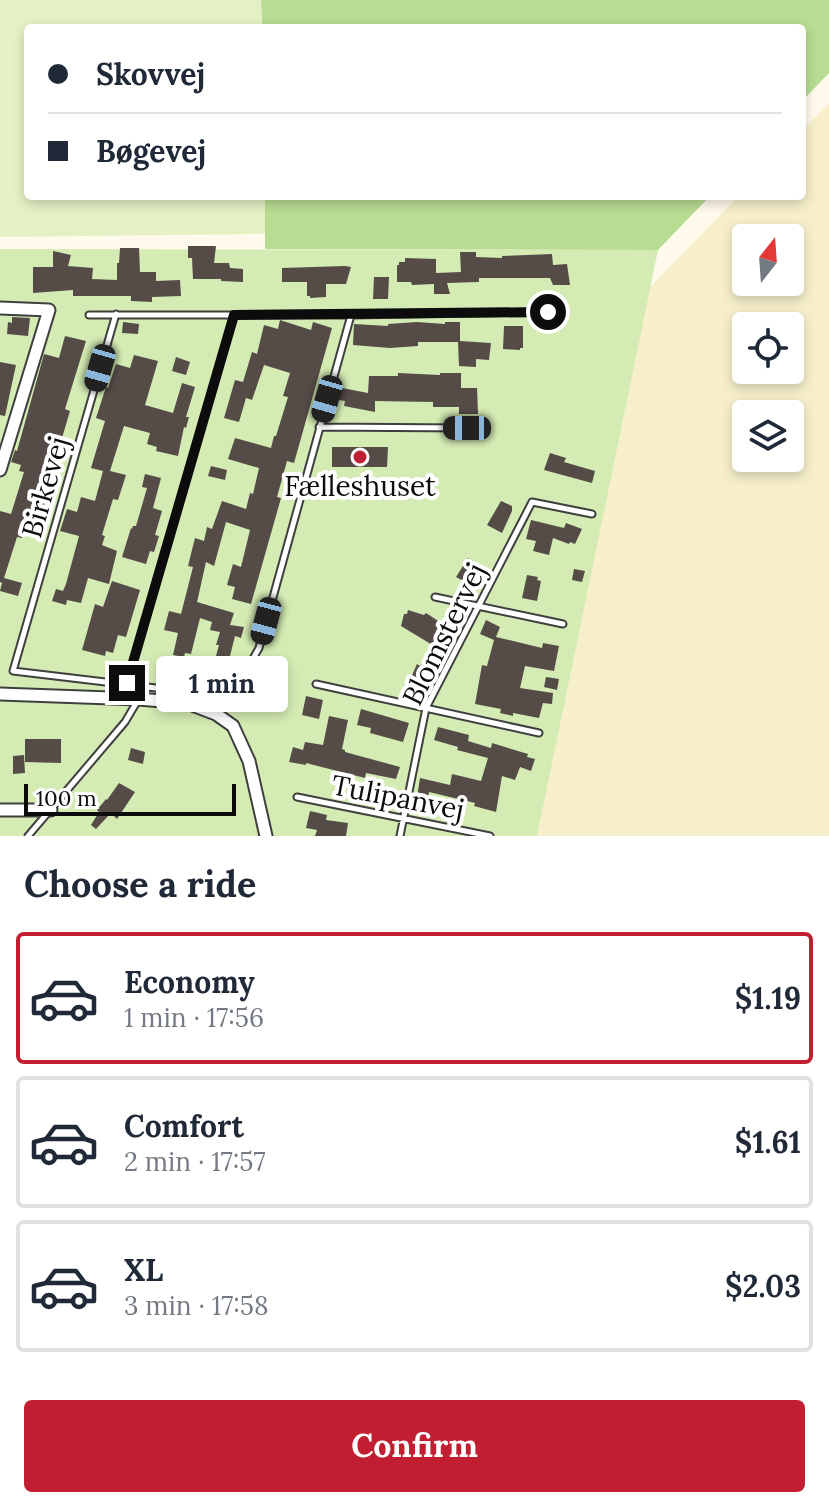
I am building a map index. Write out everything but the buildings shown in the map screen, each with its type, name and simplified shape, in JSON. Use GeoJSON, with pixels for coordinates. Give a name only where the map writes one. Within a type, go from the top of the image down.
{"type":"FeatureCollection","features":[{"type":"Feature","properties":{"kind":"street"},"geometry":{"type":"LineString","coordinates":[[0,308],[49,310],[6,432],[0,470]]}},
{"type":"Feature","properties":{"kind":"street"},"geometry":{"type":"LineString","coordinates":[[0,694],[187,703],[216,714],[233,726],[249,761],[266,836]]}},
{"type":"Feature","properties":{"kind":"street"},"geometry":{"type":"LineString","coordinates":[[0,810],[51,810]]}},
{"type":"Feature","properties":{"kind":"lane"},"geometry":{"type":"LineString","coordinates":[[89,315],[548,312]]}},
{"type":"Feature","properties":{"kind":"lane","name":"Birkevej"},"geometry":{"type":"LineString","coordinates":[[116,314],[13,671],[127,683]]}},
{"type":"Feature","properties":{"kind":"lane"},"geometry":{"type":"LineString","coordinates":[[234,315],[127,683],[223,696],[236,689],[259,648],[351,315]]}},
{"type":"Feature","properties":{"kind":"lane"},"geometry":{"type":"LineString","coordinates":[[319,427],[467,428]]}},
{"type":"Feature","properties":{"kind":"lane","name":"Blomstervej"},"geometry":{"type":"LineString","coordinates":[[400,836],[426,708],[532,502],[592,514]]}},
{"type":"Feature","properties":{"kind":"lane"},"geometry":{"type":"LineString","coordinates":[[435,597],[563,624]]}},
{"type":"Feature","properties":{"kind":"lane"},"geometry":{"type":"LineString","coordinates":[[316,684],[539,733]]}},
{"type":"Feature","properties":{"kind":"lane"},"geometry":{"type":"LineString","coordinates":[[216,714],[223,696]]}},
{"type":"Feature","properties":{"kind":"lane"},"geometry":{"type":"LineString","coordinates":[[28,836],[125,722],[138,699]]}},
{"type":"Feature","properties":{"kind":"lane","name":"Tulipanvej"},"geometry":{"type":"LineString","coordinates":[[297,797],[490,836]]}},
{"type":"Feature","properties":{"kind":"shaded area"},"geometry":{"type":"Polygon","coordinates":[[[829,103],[829,836],[537,836],[649,288],[735,200],[806,200],[806,127],[829,103]]]}},
{"type":"Feature","properties":{"kind":"green space"},"geometry":{"type":"Polygon","coordinates":[[[0,0],[261,0],[262,24],[24,24],[24,200],[265,200],[265,234],[0,237],[0,0]]]}},
{"type":"Feature","properties":{"kind":"green space"},"geometry":{"type":"Polygon","coordinates":[[[261,0],[829,0],[829,73],[806,97],[806,24],[262,24],[261,0]]]}},
{"type":"Feature","properties":{"kind":"green space"},"geometry":{"type":"Polygon","coordinates":[[[265,200],[706,200],[658,250],[265,249],[265,200]]]}},
{"type":"Feature","properties":{"kind":"green space"},"geometry":{"type":"Polygon","coordinates":[[[0,249],[658,250],[537,836],[0,836],[0,249]]]}},
{"type":"Feature","properties":{"kind":"place","name":"Fælleshuset"},"geometry":{"type":"Point","coordinates":[360,457]}},
{"type":"Feature","properties":{"kind":"route"},"geometry":{"type":"LineString","coordinates":[[127,683],[234,315],[548,312]]}}]}
